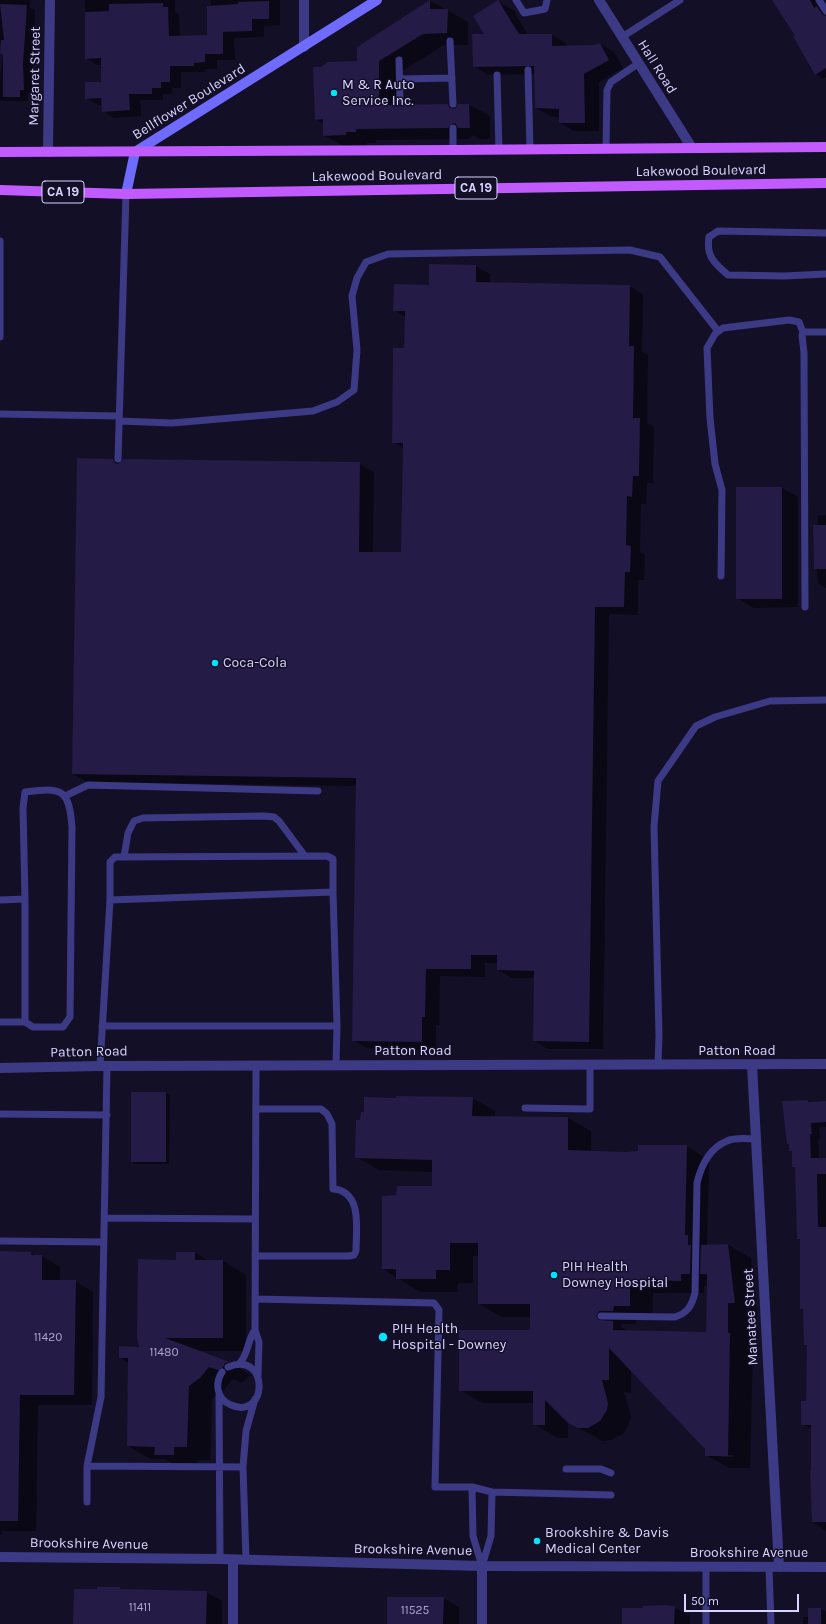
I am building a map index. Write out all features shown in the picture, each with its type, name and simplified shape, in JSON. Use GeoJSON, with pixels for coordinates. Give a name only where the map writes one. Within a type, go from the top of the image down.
{"type":"FeatureCollection","features":[{"type":"Feature","properties":{"kind":"main road","name":"Bellflower Boulevard"},"geometry":{"type":"LineString","coordinates":[[126,194],[135,152],[304,47],[376,0]]}},
{"type":"Feature","properties":{"kind":"main road","name":"Lakewood Boulevard"},"geometry":{"type":"LineString","coordinates":[[0,152],[530,150],[826,147]]}},
{"type":"Feature","properties":{"kind":"main road","name":"Lakewood Boulevard"},"geometry":{"type":"LineString","coordinates":[[0,190],[126,194],[826,183]]}},
{"type":"Feature","properties":{"kind":"street","name":"Margaret Street"},"geometry":{"type":"LineString","coordinates":[[48,152],[50,0]]}},
{"type":"Feature","properties":{"kind":"street"},"geometry":{"type":"LineString","coordinates":[[304,0],[304,47]]}},
{"type":"Feature","properties":{"kind":"street","name":"Hall Road"},"geometry":{"type":"LineString","coordinates":[[599,0],[692,148]]}},
{"type":"Feature","properties":{"kind":"street","name":"Patton Road"},"geometry":{"type":"LineString","coordinates":[[0,1068],[104,1066],[826,1064]]}},
{"type":"Feature","properties":{"kind":"street","name":"Manatee Street"},"geometry":{"type":"LineString","coordinates":[[752,1065],[774,1567]]}},
{"type":"Feature","properties":{"kind":"street","name":"Brookshire Avenue"},"geometry":{"type":"LineString","coordinates":[[0,1557],[220,1559],[482,1566],[826,1566]]}},
{"type":"Feature","properties":{"kind":"street"},"geometry":{"type":"LineString","coordinates":[[233,1560],[233,1624]]}},
{"type":"Feature","properties":{"kind":"street"},"geometry":{"type":"LineString","coordinates":[[482,1566],[482,1624]]}},
{"type":"Feature","properties":{"kind":"lane"},"geometry":{"type":"LineString","coordinates":[[516,0],[524,13],[545,9],[547,0]]}},
{"type":"Feature","properties":{"kind":"lane"},"geometry":{"type":"LineString","coordinates":[[622,37],[680,0]]}},
{"type":"Feature","properties":{"kind":"lane"},"geometry":{"type":"LineString","coordinates":[[820,0],[826,11]]}},
{"type":"Feature","properties":{"kind":"lane"},"geometry":{"type":"LineString","coordinates":[[450,41],[453,104]]}},
{"type":"Feature","properties":{"kind":"lane"},"geometry":{"type":"LineString","coordinates":[[399,60],[400,100]]}},
{"type":"Feature","properties":{"kind":"lane"},"geometry":{"type":"LineString","coordinates":[[606,149],[607,90],[614,79],[639,63]]}},
{"type":"Feature","properties":{"kind":"lane"},"geometry":{"type":"LineString","coordinates":[[528,70],[530,150]]}},
{"type":"Feature","properties":{"kind":"lane"},"geometry":{"type":"LineString","coordinates":[[497,75],[499,150]]}},
{"type":"Feature","properties":{"kind":"lane"},"geometry":{"type":"LineString","coordinates":[[400,79],[452,78]]}},
{"type":"Feature","properties":{"kind":"lane"},"geometry":{"type":"LineString","coordinates":[[453,128],[453,150]]}},
{"type":"Feature","properties":{"kind":"lane","name":"Bellflower Boulevard"},"geometry":{"type":"LineString","coordinates":[[118,459],[126,194]]}},
{"type":"Feature","properties":{"kind":"lane"},"geometry":{"type":"LineString","coordinates":[[826,233],[718,231],[709,237],[708,246],[709,256],[728,275],[784,276],[826,274]]}},
{"type":"Feature","properties":{"kind":"lane"},"geometry":{"type":"LineString","coordinates":[[0,241],[0,337]]}},
{"type":"Feature","properties":{"kind":"lane"},"geometry":{"type":"LineString","coordinates":[[0,414],[119,418],[172,423],[247,418],[313,411],[337,402],[354,390],[357,350],[352,296],[357,278],[366,262],[388,254],[630,250],[653,255],[660,257],[718,331]]}},
{"type":"Feature","properties":{"kind":"lane"},"geometry":{"type":"LineString","coordinates":[[721,576],[722,490],[715,464],[710,418],[707,348],[715,334],[723,328],[789,320],[798,322],[803,332],[805,607]]}},
{"type":"Feature","properties":{"kind":"lane"},"geometry":{"type":"LineString","coordinates":[[803,332],[826,332]]}},
{"type":"Feature","properties":{"kind":"lane"},"geometry":{"type":"LineString","coordinates":[[658,1064],[659,1036],[654,826],[658,781],[696,726],[709,720],[770,701],[826,700]]}},
{"type":"Feature","properties":{"kind":"lane"},"geometry":{"type":"LineString","coordinates":[[65,796],[88,785],[318,791]]}},
{"type":"Feature","properties":{"kind":"lane"},"geometry":{"type":"LineString","coordinates":[[0,1022],[25,1022],[33,1027],[63,1027],[70,1017],[71,809],[65,796],[56,790],[25,792],[23,808],[25,1022]]}},
{"type":"Feature","properties":{"kind":"lane"},"geometry":{"type":"LineString","coordinates":[[124,857],[128,833],[134,821],[143,818],[264,816],[274,817],[279,821],[305,856]]}},
{"type":"Feature","properties":{"kind":"lane"},"geometry":{"type":"LineString","coordinates":[[87,1502],[87,1466],[101,1397],[107,1115],[102,1026],[110,900],[110,862],[115,857],[327,856],[333,859],[337,1026],[336,1065]]}},
{"type":"Feature","properties":{"kind":"lane"},"geometry":{"type":"LineString","coordinates":[[110,900],[334,892]]}},
{"type":"Feature","properties":{"kind":"lane"},"geometry":{"type":"LineString","coordinates":[[0,900],[25,899]]}},
{"type":"Feature","properties":{"kind":"lane"},"geometry":{"type":"LineString","coordinates":[[102,1026],[337,1026]]}},
{"type":"Feature","properties":{"kind":"lane"},"geometry":{"type":"LineString","coordinates":[[525,1108],[590,1109],[590,1065]]}},
{"type":"Feature","properties":{"kind":"lane"},"geometry":{"type":"LineString","coordinates":[[246,1560],[243,1467],[246,1431],[255,1399],[260,1388],[258,1376],[260,1342],[255,1330],[256,1066]]}},
{"type":"Feature","properties":{"kind":"lane"},"geometry":{"type":"LineString","coordinates":[[255,1256],[354,1255],[356,1251],[357,1220],[350,1195],[339,1189],[333,1189],[332,1124],[327,1114],[321,1109],[256,1109]]}},
{"type":"Feature","properties":{"kind":"lane"},"geometry":{"type":"LineString","coordinates":[[0,1114],[107,1115]]}},
{"type":"Feature","properties":{"kind":"lane"},"geometry":{"type":"LineString","coordinates":[[602,1316],[675,1316],[683,1314],[688,1310],[695,1293],[697,1183],[701,1168],[708,1156],[728,1140],[756,1139]]}},
{"type":"Feature","properties":{"kind":"lane"},"geometry":{"type":"LineString","coordinates":[[105,1218],[255,1219]]}},
{"type":"Feature","properties":{"kind":"lane"},"geometry":{"type":"LineString","coordinates":[[0,1241],[104,1242]]}},
{"type":"Feature","properties":{"kind":"lane"},"geometry":{"type":"LineString","coordinates":[[255,1299],[432,1302],[439,1310],[435,1487],[472,1487],[492,1492],[611,1494]]}},
{"type":"Feature","properties":{"kind":"lane"},"geometry":{"type":"LineString","coordinates":[[220,1559],[218,1382],[225,1369],[239,1364],[244,1359],[251,1336],[255,1330]]}},
{"type":"Feature","properties":{"kind":"lane"},"geometry":{"type":"LineString","coordinates":[[239,1364],[251,1368],[258,1376]]}},
{"type":"Feature","properties":{"kind":"lane"},"geometry":{"type":"LineString","coordinates":[[219,1395],[227,1404],[233,1406],[245,1406],[255,1399]]}},
{"type":"Feature","properties":{"kind":"lane"},"geometry":{"type":"LineString","coordinates":[[87,1466],[243,1467]]}},
{"type":"Feature","properties":{"kind":"lane"},"geometry":{"type":"LineString","coordinates":[[566,1469],[601,1469],[611,1473]]}},
{"type":"Feature","properties":{"kind":"lane"},"geometry":{"type":"LineString","coordinates":[[472,1487],[473,1536],[482,1566]]}},
{"type":"Feature","properties":{"kind":"lane"},"geometry":{"type":"LineString","coordinates":[[482,1566],[491,1536],[492,1492]]}},
{"type":"Feature","properties":{"kind":"lane"},"geometry":{"type":"LineString","coordinates":[[706,1567],[706,1624]]}},
{"type":"Feature","properties":{"kind":"lane"},"geometry":{"type":"LineString","coordinates":[[771,1621],[774,1567]]}},
{"type":"Feature","properties":{"kind":"building"},"geometry":{"type":"Polygon","coordinates":[[[430,0],[430,9],[448,9],[447,33],[423,34],[379,61],[379,105],[448,104],[449,107],[453,109],[456,108],[458,104],[469,104],[470,128],[458,128],[456,124],[453,123],[448,128],[356,129],[356,132],[346,132],[346,135],[323,136],[323,119],[315,120],[313,67],[321,67],[328,62],[357,61],[357,47],[430,0]]]}},
{"type":"Feature","properties":{"kind":"building"},"geometry":{"type":"Polygon","coordinates":[[[498,0],[519,34],[552,34],[552,46],[594,45],[600,43],[609,60],[584,74],[585,123],[559,123],[559,109],[535,108],[534,66],[473,67],[472,34],[484,34],[473,16],[498,0]]]}},
{"type":"Feature","properties":{"kind":"building"},"geometry":{"type":"Polygon","coordinates":[[[772,0],[810,0],[814,8],[817,6],[822,14],[826,16],[826,68],[815,75],[793,36],[795,36],[772,0]]]}},
{"type":"Feature","properties":{"kind":"building"},"geometry":{"type":"Polygon","coordinates":[[[269,1],[269,19],[252,19],[252,31],[223,32],[223,54],[205,54],[205,62],[194,63],[194,66],[170,66],[170,82],[161,82],[161,88],[152,88],[152,94],[129,94],[130,110],[102,112],[101,98],[85,99],[85,82],[101,82],[101,58],[85,59],[85,12],[109,11],[109,4],[163,3],[163,7],[168,7],[169,36],[207,35],[207,6],[238,4],[238,2],[269,1]]]}},
{"type":"Feature","properties":{"kind":"building"},"geometry":{"type":"Polygon","coordinates":[[[0,4],[27,5],[23,64],[24,90],[20,90],[20,97],[3,97],[3,55],[0,53],[1,40],[4,40],[0,4]]]}},
{"type":"Feature","properties":{"kind":"building"},"geometry":{"type":"Polygon","coordinates":[[[429,264],[476,265],[476,282],[630,285],[629,346],[634,346],[633,418],[640,418],[639,476],[633,476],[632,497],[627,496],[626,545],[631,546],[630,572],[625,572],[624,607],[595,607],[589,1042],[533,1041],[534,971],[497,970],[497,955],[471,955],[471,969],[426,969],[425,1017],[422,1017],[422,1042],[352,1041],[356,778],[72,774],[77,458],[113,459],[115,463],[118,464],[123,459],[360,462],[359,552],[401,552],[403,443],[392,443],[393,348],[404,348],[405,311],[393,311],[394,284],[429,285],[429,264]]]}},
{"type":"Feature","properties":{"kind":"building"},"geometry":{"type":"Polygon","coordinates":[[[736,487],[782,487],[782,599],[736,599],[736,487]]]}},
{"type":"Feature","properties":{"kind":"building"},"geometry":{"type":"Polygon","coordinates":[[[813,525],[826,525],[826,569],[814,569],[813,525]]]}},
{"type":"Feature","properties":{"kind":"building"},"geometry":{"type":"Polygon","coordinates":[[[131,1092],[166,1092],[166,1162],[131,1162],[131,1092]]]}},
{"type":"Feature","properties":{"kind":"building","name":"PIH Health Downey Hospital"},"geometry":{"type":"Polygon","coordinates":[[[396,1096],[473,1097],[472,1116],[568,1117],[568,1150],[626,1152],[638,1151],[638,1145],[687,1145],[685,1235],[688,1235],[688,1245],[691,1245],[690,1274],[681,1274],[681,1281],[630,1280],[630,1306],[614,1306],[613,1311],[599,1311],[596,1316],[599,1320],[613,1321],[613,1330],[706,1332],[707,1274],[700,1274],[701,1245],[728,1244],[735,1303],[728,1303],[728,1333],[730,1333],[728,1456],[705,1456],[705,1449],[609,1348],[609,1380],[602,1380],[608,1403],[607,1410],[600,1421],[588,1428],[578,1428],[568,1423],[545,1400],[545,1425],[533,1425],[533,1391],[459,1391],[459,1330],[530,1330],[530,1304],[478,1304],[478,1243],[450,1243],[450,1270],[436,1270],[436,1279],[396,1279],[396,1269],[382,1269],[382,1196],[396,1195],[397,1186],[432,1186],[432,1160],[355,1158],[356,1120],[360,1120],[361,1112],[364,1112],[364,1097],[396,1098],[396,1096]]]}},
{"type":"Feature","properties":{"kind":"building"},"geometry":{"type":"Polygon","coordinates":[[[808,1100],[808,1102],[826,1101],[826,1122],[811,1123],[812,1134],[810,1134],[811,1158],[826,1158],[826,1174],[817,1174],[818,1227],[826,1227],[826,1522],[812,1522],[810,1471],[811,1425],[801,1425],[801,1401],[806,1401],[807,1345],[804,1345],[803,1309],[800,1309],[800,1239],[797,1239],[795,1167],[792,1167],[792,1151],[789,1151],[789,1144],[787,1144],[782,1101],[808,1100]]]}},
{"type":"Feature","properties":{"kind":"building"},"geometry":{"type":"Polygon","coordinates":[[[0,1251],[31,1252],[31,1255],[42,1255],[42,1280],[76,1280],[74,1395],[20,1395],[18,1521],[0,1521],[0,1251]]]}},
{"type":"Feature","properties":{"kind":"building"},"geometry":{"type":"Polygon","coordinates":[[[176,1252],[195,1252],[195,1260],[223,1260],[223,1338],[165,1338],[230,1362],[225,1363],[223,1367],[218,1370],[209,1367],[200,1378],[189,1386],[187,1447],[174,1447],[174,1455],[154,1455],[155,1447],[127,1446],[128,1358],[119,1358],[119,1346],[139,1347],[137,1337],[138,1259],[176,1260],[176,1252]]]}},
{"type":"Feature","properties":{"kind":"building"},"geometry":{"type":"Polygon","coordinates":[[[97,1587],[207,1591],[206,1624],[73,1624],[74,1589],[97,1589],[97,1587]]]}},
{"type":"Feature","properties":{"kind":"building"},"geometry":{"type":"Polygon","coordinates":[[[387,1597],[444,1597],[443,1624],[387,1624],[387,1597]]]}},
{"type":"Feature","properties":{"kind":"building"},"geometry":{"type":"Polygon","coordinates":[[[643,1606],[675,1606],[674,1624],[622,1624],[622,1608],[643,1608],[643,1606]]]}},
{"type":"Feature","properties":{"kind":"building"},"geometry":{"type":"Polygon","coordinates":[[[808,1608],[821,1608],[821,1624],[808,1624],[808,1608]]]}},
{"type":"Feature","properties":{"kind":"place","name":"M & R Auto Service Inc."},"geometry":{"type":"Point","coordinates":[334,93]}},
{"type":"Feature","properties":{"kind":"place","name":"Coca-Cola"},"geometry":{"type":"Point","coordinates":[215,663]}},
{"type":"Feature","properties":{"kind":"place","name":"PIH Health Downey Hospital"},"geometry":{"type":"Point","coordinates":[554,1275]}},
{"type":"Feature","properties":{"kind":"place","name":"PIH Health Hospital - Downey"},"geometry":{"type":"Point","coordinates":[383,1337]}},
{"type":"Feature","properties":{"kind":"place","name":"Brookshire & Davis Medical Center"},"geometry":{"type":"Point","coordinates":[537,1541]}}]}
